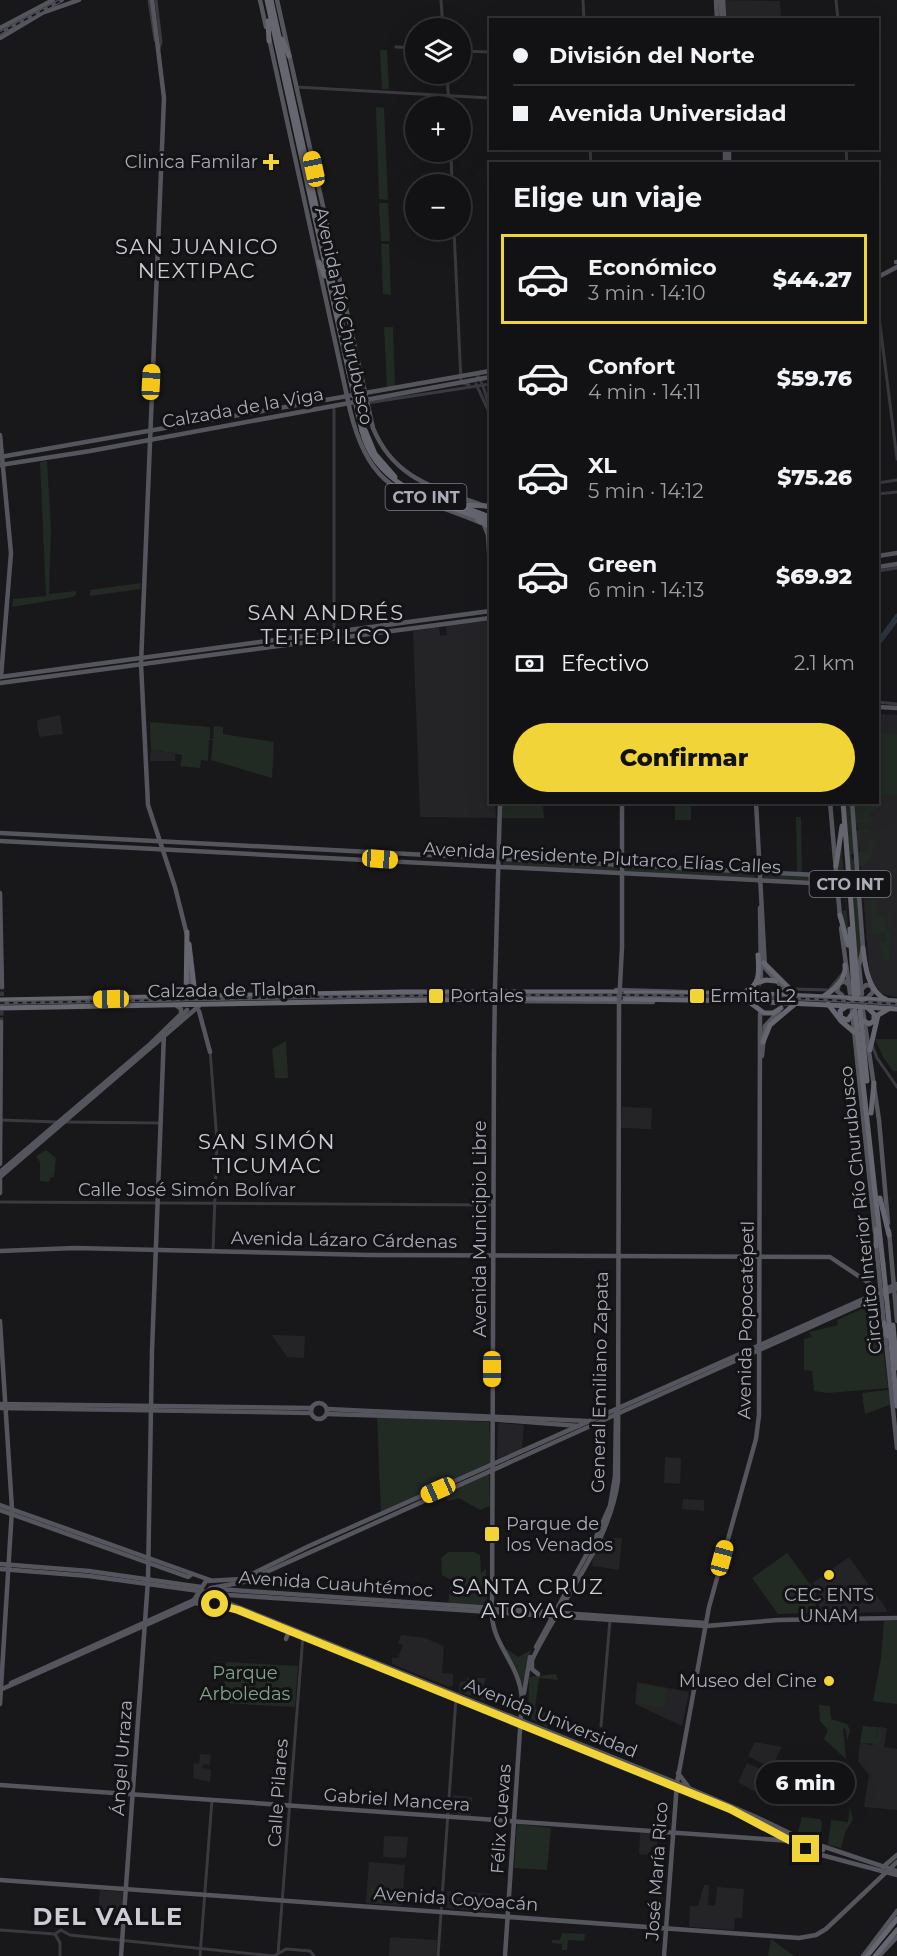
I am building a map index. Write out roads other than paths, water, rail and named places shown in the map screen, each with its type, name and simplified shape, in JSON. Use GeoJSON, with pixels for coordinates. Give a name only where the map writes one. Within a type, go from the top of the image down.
{"type":"FeatureCollection","features":[{"type":"Feature","properties":{"kind":"highway"},"geometry":{"type":"LineString","coordinates":[[269,40],[270,3]]}},
{"type":"Feature","properties":{"kind":"highway","name":"CTO INT"},"geometry":{"type":"LineString","coordinates":[[270,3],[333,291]]}},
{"type":"Feature","properties":{"kind":"highway","name":"CTO INT"},"geometry":{"type":"LineString","coordinates":[[270,3],[364,431],[372,457],[391,478],[412,491],[489,519]]}},
{"type":"Feature","properties":{"kind":"highway"},"geometry":{"type":"LineString","coordinates":[[278,33],[290,56]]}},
{"type":"Feature","properties":{"kind":"highway"},"geometry":{"type":"LineString","coordinates":[[333,291],[334,257]]}},
{"type":"Feature","properties":{"kind":"highway"},"geometry":{"type":"LineString","coordinates":[[319,262],[333,291]]}},
{"type":"Feature","properties":{"kind":"highway","name":"CTO INT"},"geometry":{"type":"LineString","coordinates":[[364,431],[375,454],[393,476],[413,488],[489,519]]}},
{"type":"Feature","properties":{"kind":"highway"},"geometry":{"type":"LineString","coordinates":[[450,506],[488,526]]}},
{"type":"Feature","properties":{"kind":"highway"},"geometry":{"type":"LineString","coordinates":[[460,506],[489,507]]}},
{"type":"Feature","properties":{"kind":"highway","name":"CTO INT"},"geometry":{"type":"LineString","coordinates":[[842,804],[850,951],[858,995]]}},
{"type":"Feature","properties":{"kind":"highway","name":"CTO INT"},"geometry":{"type":"LineString","coordinates":[[842,804],[858,995]]}},
{"type":"Feature","properties":{"kind":"highway"},"geometry":{"type":"LineString","coordinates":[[836,866],[842,826]]}},
{"type":"Feature","properties":{"kind":"highway"},"geometry":{"type":"LineString","coordinates":[[840,915],[850,951]]}},
{"type":"Feature","properties":{"kind":"highway"},"geometry":{"type":"LineString","coordinates":[[187,932],[190,995]]}},
{"type":"Feature","properties":{"kind":"highway"},"geometry":{"type":"LineString","coordinates":[[189,944],[194,986],[203,997]]}},
{"type":"Feature","properties":{"kind":"highway"},"geometry":{"type":"LineString","coordinates":[[863,948],[867,976],[887,1000]]}},
{"type":"Feature","properties":{"kind":"highway"},"geometry":{"type":"LineString","coordinates":[[758,955],[759,982]]}},
{"type":"Feature","properties":{"kind":"highway"},"geometry":{"type":"LineString","coordinates":[[764,963],[795,991]]}},
{"type":"Feature","properties":{"kind":"highway"},"geometry":{"type":"LineString","coordinates":[[820,997],[834,988],[845,974],[845,965]]}},
{"type":"Feature","properties":{"kind":"highway"},"geometry":{"type":"LineString","coordinates":[[739,993],[759,982],[776,981]]}},
{"type":"Feature","properties":{"kind":"highway","name":"Calzada de Tlalpan"},"geometry":{"type":"LineString","coordinates":[[894,1008],[857,1009],[828,1004],[677,1000],[625,996],[795,991],[820,997],[858,995],[897,1001]]}},
{"type":"Feature","properties":{"kind":"highway","name":"Calzada de Tlalpan"},"geometry":{"type":"LineString","coordinates":[[0,1000],[190,995],[203,997],[419,993],[616,996],[498,998]]}},
{"type":"Feature","properties":{"kind":"highway","name":"Calzada de Tlalpan"},"geometry":{"type":"LineString","coordinates":[[0,1008],[177,1006],[196,1008],[428,999],[489,999]]}},
{"type":"Feature","properties":{"kind":"highway"},"geometry":{"type":"LineString","coordinates":[[748,1001],[764,1013],[775,1012],[782,1008]]}},
{"type":"Feature","properties":{"kind":"highway"},"geometry":{"type":"LineString","coordinates":[[763,1042],[770,1025],[796,1003]]}},
{"type":"Feature","properties":{"kind":"highway"},"geometry":{"type":"LineString","coordinates":[[828,1004],[841,1022],[854,1032]]}},
{"type":"Feature","properties":{"kind":"highway"},"geometry":{"type":"LineString","coordinates":[[870,1050],[878,1015],[894,1008]]}},
{"type":"Feature","properties":{"kind":"highway"},"geometry":{"type":"LineString","coordinates":[[857,1009],[874,1014],[875,1019],[870,1024],[864,1021]]}},
{"type":"Feature","properties":{"kind":"highway","name":"Circuito Interior Río Churubusco"},"geometry":{"type":"LineString","coordinates":[[857,1009],[880,1198],[885,1264]]}},
{"type":"Feature","properties":{"kind":"highway"},"geometry":{"type":"LineString","coordinates":[[858,1074],[869,1113]]}},
{"type":"Feature","properties":{"kind":"highway"},"geometry":{"type":"LineString","coordinates":[[869,1113],[874,1083]]}},
{"type":"Feature","properties":{"kind":"highway","name":"Circuito Interior Río Churubusco"},"geometry":{"type":"LineString","coordinates":[[869,1113],[890,1312],[897,1406]]}},
{"type":"Feature","properties":{"kind":"highway"},"geometry":{"type":"LineString","coordinates":[[875,1185],[876,1246]]}},
{"type":"Feature","properties":{"kind":"highway"},"geometry":{"type":"LineString","coordinates":[[880,1198],[889,1235]]}},
{"type":"Feature","properties":{"kind":"highway"},"geometry":{"type":"LineString","coordinates":[[884,1323],[895,1366]]}},
{"type":"Feature","properties":{"kind":"highway"},"geometry":{"type":"LineString","coordinates":[[877,1956],[895,1927],[897,1919]]}},
{"type":"Feature","properties":{"kind":"highway"},"geometry":{"type":"LineString","coordinates":[[865,1956],[895,1927]]}},
{"type":"Feature","properties":{"kind":"main road"},"geometry":{"type":"LineString","coordinates":[[0,28],[53,0]]}},
{"type":"Feature","properties":{"kind":"main road"},"geometry":{"type":"LineString","coordinates":[[0,38],[42,13],[79,0]]}},
{"type":"Feature","properties":{"kind":"main road"},"geometry":{"type":"LineString","coordinates":[[153,0],[164,98],[141,664],[147,795],[187,932],[190,995]]}},
{"type":"Feature","properties":{"kind":"main road","name":"Avenida Río Churubusco"},"geometry":{"type":"LineString","coordinates":[[260,0],[351,414],[366,459],[388,484],[404,494],[488,526]]}},
{"type":"Feature","properties":{"kind":"main road"},"geometry":{"type":"LineString","coordinates":[[719,1],[720,18]]}},
{"type":"Feature","properties":{"kind":"main road","name":"Avenida Río Churubusco"},"geometry":{"type":"LineString","coordinates":[[270,3],[290,56],[368,410],[379,442],[399,467],[418,480],[489,507]]}},
{"type":"Feature","properties":{"kind":"main road"},"geometry":{"type":"LineString","coordinates":[[879,276],[896,264]]}},
{"type":"Feature","properties":{"kind":"main road","name":"Calzada de la Viga"},"geometry":{"type":"LineString","coordinates":[[1,457],[150,431],[366,399],[489,371]]}},
{"type":"Feature","properties":{"kind":"main road","name":"Calzada de la Viga"},"geometry":{"type":"LineString","coordinates":[[461,379],[481,381],[489,377]]}},
{"type":"Feature","properties":{"kind":"main road"},"geometry":{"type":"LineString","coordinates":[[346,388],[349,393],[360,392],[362,382]]}},
{"type":"Feature","properties":{"kind":"main road","name":"Calzada de la Viga"},"geometry":{"type":"LineString","coordinates":[[1,464],[74,453],[334,405],[348,400]]}},
{"type":"Feature","properties":{"kind":"main road"},"geometry":{"type":"LineString","coordinates":[[351,414],[354,408],[364,406],[368,410]]}},
{"type":"Feature","properties":{"kind":"main road"},"geometry":{"type":"LineString","coordinates":[[0,435],[11,553],[0,681]]}},
{"type":"Feature","properties":{"kind":"main road"},"geometry":{"type":"LineString","coordinates":[[73,446],[74,453]]}},
{"type":"Feature","properties":{"kind":"main road"},"geometry":{"type":"LineString","coordinates":[[488,526],[489,551]]}},
{"type":"Feature","properties":{"kind":"main road"},"geometry":{"type":"LineString","coordinates":[[879,556],[897,553]]}},
{"type":"Feature","properties":{"kind":"main road"},"geometry":{"type":"LineString","coordinates":[[879,569],[897,566]]}},
{"type":"Feature","properties":{"kind":"main road"},"geometry":{"type":"LineString","coordinates":[[0,681],[141,658],[489,611]]}},
{"type":"Feature","properties":{"kind":"main road"},"geometry":{"type":"LineString","coordinates":[[0,681],[489,618]]}},
{"type":"Feature","properties":{"kind":"main road"},"geometry":{"type":"LineString","coordinates":[[879,704],[897,706]]}},
{"type":"Feature","properties":{"kind":"main road"},"geometry":{"type":"LineString","coordinates":[[879,704],[897,706]]}},
{"type":"Feature","properties":{"kind":"main road","name":"Avenida Municipio Libre"},"geometry":{"type":"LineString","coordinates":[[500,804],[494,1055],[492,1610],[494,1631],[517,1673],[522,1700],[522,1722]]}},
{"type":"Feature","properties":{"kind":"main road","name":"General Emiliano Zapata"},"geometry":{"type":"LineString","coordinates":[[522,1700],[530,1661],[610,1506],[615,1473],[622,928],[621,804]]}},
{"type":"Feature","properties":{"kind":"main road"},"geometry":{"type":"LineString","coordinates":[[756,804],[764,963],[766,972],[783,988]]}},
{"type":"Feature","properties":{"kind":"main road","name":"CTO INT"},"geometry":{"type":"LineString","coordinates":[[831,804],[843,947],[850,987],[858,995]]}},
{"type":"Feature","properties":{"kind":"main road","name":"CTO INT"},"geometry":{"type":"LineString","coordinates":[[852,804],[863,948],[859,966],[858,995]]}},
{"type":"Feature","properties":{"kind":"main road","name":"Avenida Presidente Plutarco Elías Calles"},"geometry":{"type":"LineString","coordinates":[[0,832],[837,876]]}},
{"type":"Feature","properties":{"kind":"main road","name":"Avenida Presidente Plutarco Elías Calles"},"geometry":{"type":"LineString","coordinates":[[0,841],[622,874],[759,879],[830,884],[838,893]]}},
{"type":"Feature","properties":{"kind":"main road"},"geometry":{"type":"LineString","coordinates":[[0,894],[2,987]]}},
{"type":"Feature","properties":{"kind":"main road"},"geometry":{"type":"LineString","coordinates":[[759,982],[760,906]]}},
{"type":"Feature","properties":{"kind":"main road"},"geometry":{"type":"LineString","coordinates":[[842,995],[837,991],[839,983],[846,981],[850,987]]}},
{"type":"Feature","properties":{"kind":"main road","name":"Calzada de Tlalpan"},"geometry":{"type":"LineString","coordinates":[[419,993],[452,990],[622,989],[715,993]]}},
{"type":"Feature","properties":{"kind":"main road","name":"Calzada de Tlalpan"},"geometry":{"type":"LineString","coordinates":[[428,999],[677,1000]]}},
{"type":"Feature","properties":{"kind":"main road"},"geometry":{"type":"LineString","coordinates":[[62,1122],[181,1014],[181,1009],[177,1006]]}},
{"type":"Feature","properties":{"kind":"main road"},"geometry":{"type":"LineString","coordinates":[[0,1193],[0,1174],[196,1008],[210,1052]]}},
{"type":"Feature","properties":{"kind":"main road","name":"Avenida Popocatépetl"},"geometry":{"type":"LineString","coordinates":[[762,1059],[765,1026],[782,1008]]}},
{"type":"Feature","properties":{"kind":"main road"},"geometry":{"type":"LineString","coordinates":[[857,1009],[864,1021],[870,1050],[895,1287],[887,1301],[884,1323],[897,1448]]}},
{"type":"Feature","properties":{"kind":"main road"},"geometry":{"type":"LineString","coordinates":[[857,1009],[854,1032],[880,1281],[897,1321]]}},
{"type":"Feature","properties":{"kind":"main road","name":"Avenida Popocatépetl"},"geometry":{"type":"LineString","coordinates":[[676,1785],[706,1624],[756,1439],[759,1415],[762,1059],[760,1014]]}},
{"type":"Feature","properties":{"kind":"main road"},"geometry":{"type":"LineString","coordinates":[[0,1164],[1,1022]]}},
{"type":"Feature","properties":{"kind":"main road"},"geometry":{"type":"LineString","coordinates":[[148,1046],[164,1036]]}},
{"type":"Feature","properties":{"kind":"main road","name":"Ángel Urraza"},"geometry":{"type":"LineString","coordinates":[[121,1956],[148,1582],[151,1409],[164,1036]]}},
{"type":"Feature","properties":{"kind":"main road","name":"Avenida Lázaro Cárdenas"},"geometry":{"type":"LineString","coordinates":[[0,1251],[75,1248],[493,1256],[832,1258],[870,1284]]}},
{"type":"Feature","properties":{"kind":"main road"},"geometry":{"type":"LineString","coordinates":[[887,1301],[870,1284],[893,1278]]}},
{"type":"Feature","properties":{"kind":"main road"},"geometry":{"type":"LineString","coordinates":[[760,1349],[887,1301],[895,1287]]}},
{"type":"Feature","properties":{"kind":"main road"},"geometry":{"type":"LineString","coordinates":[[768,1347],[766,1345],[777,1339],[887,1301]]}},
{"type":"Feature","properties":{"kind":"main road"},"geometry":{"type":"LineString","coordinates":[[0,1321],[3,1406],[12,1512],[0,1704]]}},
{"type":"Feature","properties":{"kind":"main road"},"geometry":{"type":"LineString","coordinates":[[0,1510],[12,1512],[210,1580],[242,1580],[309,1546],[587,1428],[617,1412],[760,1349],[777,1339]]}},
{"type":"Feature","properties":{"kind":"main road"},"geometry":{"type":"LineString","coordinates":[[3,1406],[311,1410],[319,1403],[327,1411],[590,1421]]}},
{"type":"Feature","properties":{"kind":"main road"},"geometry":{"type":"LineString","coordinates":[[311,1410],[318,1419],[327,1411]]}},
{"type":"Feature","properties":{"kind":"main road"},"geometry":{"type":"LineString","coordinates":[[1,1689],[196,1600],[211,1588],[244,1582],[579,1426],[617,1412]]}},
{"type":"Feature","properties":{"kind":"main road"},"geometry":{"type":"LineString","coordinates":[[493,1418],[587,1428]]}},
{"type":"Feature","properties":{"kind":"main road"},"geometry":{"type":"LineString","coordinates":[[0,1505],[12,1512]]}},
{"type":"Feature","properties":{"kind":"main road","name":"Avenida Cuauhtémoc"},"geometry":{"type":"LineString","coordinates":[[0,1564],[9,1567],[199,1589],[211,1588],[492,1610]]}},
{"type":"Feature","properties":{"kind":"main road","name":"Avenida Cuauhtémoc"},"geometry":{"type":"LineString","coordinates":[[0,1569],[9,1567]]}},
{"type":"Feature","properties":{"kind":"main road"},"geometry":{"type":"LineString","coordinates":[[196,1600],[199,1589],[210,1580]]}},
{"type":"Feature","properties":{"kind":"main road","name":"Avenida Cuauhtémoc"},"geometry":{"type":"LineString","coordinates":[[199,1589],[229,1595],[706,1624]]}},
{"type":"Feature","properties":{"kind":"main road"},"geometry":{"type":"LineString","coordinates":[[229,1595],[245,1611]]}},
{"type":"Feature","properties":{"kind":"main road","name":"Avenida Universidad"},"geometry":{"type":"LineString","coordinates":[[196,1600],[245,1611],[676,1785],[786,1837],[840,1853],[897,1875]]}},
{"type":"Feature","properties":{"kind":"main road","name":"Avenida Universidad"},"geometry":{"type":"LineString","coordinates":[[245,1611],[360,1660],[522,1722]]}},
{"type":"Feature","properties":{"kind":"main road","name":"Avenida Cuauhtémoc"},"geometry":{"type":"LineString","coordinates":[[555,1614],[610,1620],[706,1624]]}},
{"type":"Feature","properties":{"kind":"main road"},"geometry":{"type":"LineString","coordinates":[[706,1624],[897,1618]]}},
{"type":"Feature","properties":{"kind":"main road"},"geometry":{"type":"LineString","coordinates":[[1,1689],[106,1647],[144,1624]]}},
{"type":"Feature","properties":{"kind":"main road"},"geometry":{"type":"LineString","coordinates":[[286,1639],[289,1631]]}},
{"type":"Feature","properties":{"kind":"main road"},"geometry":{"type":"LineString","coordinates":[[359,1666],[360,1660]]}},
{"type":"Feature","properties":{"kind":"main road"},"geometry":{"type":"LineString","coordinates":[[530,1661],[533,1670],[538,1674]]}},
{"type":"Feature","properties":{"kind":"main road"},"geometry":{"type":"LineString","coordinates":[[522,1722],[530,1661]]}},
{"type":"Feature","properties":{"kind":"main road","name":"Félix Cuevas"},"geometry":{"type":"LineString","coordinates":[[505,1956],[522,1722]]}},
{"type":"Feature","properties":{"kind":"main road"},"geometry":{"type":"LineString","coordinates":[[678,1773],[690,1789]]}},
{"type":"Feature","properties":{"kind":"main road","name":"Gabriel Mancera"},"geometry":{"type":"LineString","coordinates":[[0,1785],[673,1834],[793,1838]]}},
{"type":"Feature","properties":{"kind":"main road","name":"Avenida Universidad"},"geometry":{"type":"LineString","coordinates":[[676,1785],[754,1815],[814,1852],[897,1871]]}},
{"type":"Feature","properties":{"kind":"main road","name":"José María Rico"},"geometry":{"type":"LineString","coordinates":[[664,1956],[676,1785]]}},
{"type":"Feature","properties":{"kind":"main road","name":"Avenida Coyoacán"},"geometry":{"type":"LineString","coordinates":[[0,1880],[793,1938],[811,1936],[826,1929],[897,1856]]}},
{"type":"Feature","properties":{"kind":"main road","name":"Avenida Coyoacán"},"geometry":{"type":"LineString","coordinates":[[886,1869],[897,1862]]}},
{"type":"Feature","properties":{"kind":"main road"},"geometry":{"type":"LineString","coordinates":[[865,1956],[897,1911]]}},
{"type":"Feature","properties":{"kind":"main road"},"geometry":{"type":"LineString","coordinates":[[877,1956],[897,1937]]}},
{"type":"Feature","properties":{"kind":"street"},"geometry":{"type":"LineString","coordinates":[[153,0],[155,41],[158,44]]}},
{"type":"Feature","properties":{"kind":"street"},"geometry":{"type":"LineString","coordinates":[[153,0],[161,42],[158,51]]}},
{"type":"Feature","properties":{"kind":"street"},"geometry":{"type":"LineString","coordinates":[[441,0],[442,18]]}},
{"type":"Feature","properties":{"kind":"street"},"geometry":{"type":"LineString","coordinates":[[584,0],[584,18]]}},
{"type":"Feature","properties":{"kind":"street"},"geometry":{"type":"LineString","coordinates":[[836,0],[838,18]]}},
{"type":"Feature","properties":{"kind":"street"},"geometry":{"type":"LineString","coordinates":[[396,47],[405,47]]}},
{"type":"Feature","properties":{"kind":"street"},"geometry":{"type":"LineString","coordinates":[[471,51],[489,52]]}},
{"type":"Feature","properties":{"kind":"street"},"geometry":{"type":"LineString","coordinates":[[296,87],[448,96],[447,84]]}},
{"type":"Feature","properties":{"kind":"street"},"geometry":{"type":"LineString","coordinates":[[471,97],[489,98]]}},
{"type":"Feature","properties":{"kind":"street"},"geometry":{"type":"LineString","coordinates":[[454,240],[461,379],[469,385]]}},
{"type":"Feature","properties":{"kind":"street"},"geometry":{"type":"LineString","coordinates":[[879,317],[897,459]]}},
{"type":"Feature","properties":{"kind":"street"},"geometry":{"type":"LineString","coordinates":[[476,373],[489,404]]}},
{"type":"Feature","properties":{"kind":"street","name":"Calzada de la Viga"},"geometry":{"type":"LineString","coordinates":[[366,399],[476,384],[481,381],[489,384]]}},
{"type":"Feature","properties":{"kind":"street"},"geometry":{"type":"LineString","coordinates":[[476,384],[489,412]]}},
{"type":"Feature","properties":{"kind":"street"},"geometry":{"type":"LineString","coordinates":[[328,640],[334,632],[334,405]]}},
{"type":"Feature","properties":{"kind":"street"},"geometry":{"type":"LineString","coordinates":[[879,483],[897,480]]}},
{"type":"Feature","properties":{"kind":"street"},"geometry":{"type":"LineString","coordinates":[[879,494],[897,492]]}},
{"type":"Feature","properties":{"kind":"street"},"geometry":{"type":"LineString","coordinates":[[843,947],[845,965]]}},
{"type":"Feature","properties":{"kind":"street","name":"Calzada de Tlalpan"},"geometry":{"type":"LineString","coordinates":[[795,991],[829,990],[843,972],[845,965]]}},
{"type":"Feature","properties":{"kind":"street"},"geometry":{"type":"LineString","coordinates":[[196,1008],[202,1015],[210,1052],[217,1141],[213,1251]]}},
{"type":"Feature","properties":{"kind":"street"},"geometry":{"type":"LineString","coordinates":[[872,1042],[878,1058],[897,1087]]}},
{"type":"Feature","properties":{"kind":"street"},"geometry":{"type":"LineString","coordinates":[[0,1120],[160,1123]]}},
{"type":"Feature","properties":{"kind":"street","name":"Calle José Simón Bolívar"},"geometry":{"type":"LineString","coordinates":[[0,1202],[493,1205]]}},
{"type":"Feature","properties":{"kind":"street"},"geometry":{"type":"LineString","coordinates":[[601,1726],[610,1620]]}},
{"type":"Feature","properties":{"kind":"street","name":"Calle Pilares"},"geometry":{"type":"LineString","coordinates":[[278,1956],[303,1635]]}},
{"type":"Feature","properties":{"kind":"street"},"geometry":{"type":"LineString","coordinates":[[438,1956],[456,1698]]}},
{"type":"Feature","properties":{"kind":"street"},"geometry":{"type":"LineString","coordinates":[[200,1956],[212,1800]]}},
{"type":"Feature","properties":{"kind":"street"},"geometry":{"type":"LineString","coordinates":[[0,1930],[55,1934],[61,1930],[70,1935],[278,1956],[286,1949],[314,1953]]}},
{"type":"Feature","properties":{"kind":"street"},"geometry":{"type":"LineString","coordinates":[[55,1934],[61,1945],[60,1956]]}},
{"type":"Feature","properties":{"kind":"waterway"},"geometry":{"type":"LineString","coordinates":[[879,640],[897,615]]}},
{"type":"Feature","properties":{"kind":"waterway"},"geometry":{"type":"LineString","coordinates":[[879,644],[897,620]]}},
{"type":"Feature","properties":{"kind":"tunnel"},"geometry":{"type":"LineString","coordinates":[[755,1004],[754,994],[761,981]]}},
{"type":"Feature","properties":{"kind":"tunnel"},"geometry":{"type":"LineString","coordinates":[[1,1022],[2,987]]}},
{"type":"Feature","properties":{"kind":"railway"},"geometry":{"type":"LineString","coordinates":[[0,33],[62,0]]}},
{"type":"Feature","properties":{"kind":"railway"},"geometry":{"type":"LineString","coordinates":[[0,1003],[363,996],[659,995],[818,999],[897,1004]]}},
{"type":"Feature","properties":{"kind":"place","name":"Clinica Familar"},"geometry":{"type":"Point","coordinates":[271,162]}},
{"type":"Feature","properties":{"kind":"place","name":"Portales"},"geometry":{"type":"Point","coordinates":[436,996]}},
{"type":"Feature","properties":{"kind":"place","name":"Ermita L2"},"geometry":{"type":"Point","coordinates":[697,996]}},
{"type":"Feature","properties":{"kind":"place","name":"Parque de los Venados"},"geometry":{"type":"Point","coordinates":[492,1534]}},
{"type":"Feature","properties":{"kind":"place","name":"CEC ENTS UNAM"},"geometry":{"type":"Point","coordinates":[829,1575]}},
{"type":"Feature","properties":{"kind":"place","name":"Museo del Cine"},"geometry":{"type":"Point","coordinates":[829,1681]}},
{"type":"Feature","properties":{"kind":"district","name":"SAN JUANICO NEXTIPAC"},"geometry":{"type":"Point","coordinates":[197,258]}},
{"type":"Feature","properties":{"kind":"district","name":"SAN ANDRÉS TETEPILCO"},"geometry":{"type":"Point","coordinates":[326,624]}},
{"type":"Feature","properties":{"kind":"district","name":"SAN SIMÓN TICUMAC"},"geometry":{"type":"Point","coordinates":[267,1153]}},
{"type":"Feature","properties":{"kind":"district","name":"SANTA CRUZ ATOYAC"},"geometry":{"type":"Point","coordinates":[528,1598]}},
{"type":"Feature","properties":{"kind":"district","name":"DEL VALLE"},"geometry":{"type":"Point","coordinates":[108,1916]}},
{"type":"Feature","properties":{"kind":"park label","name":"Parque Arboledas"},"geometry":{"type":"Point","coordinates":[245,1683]}}]}
